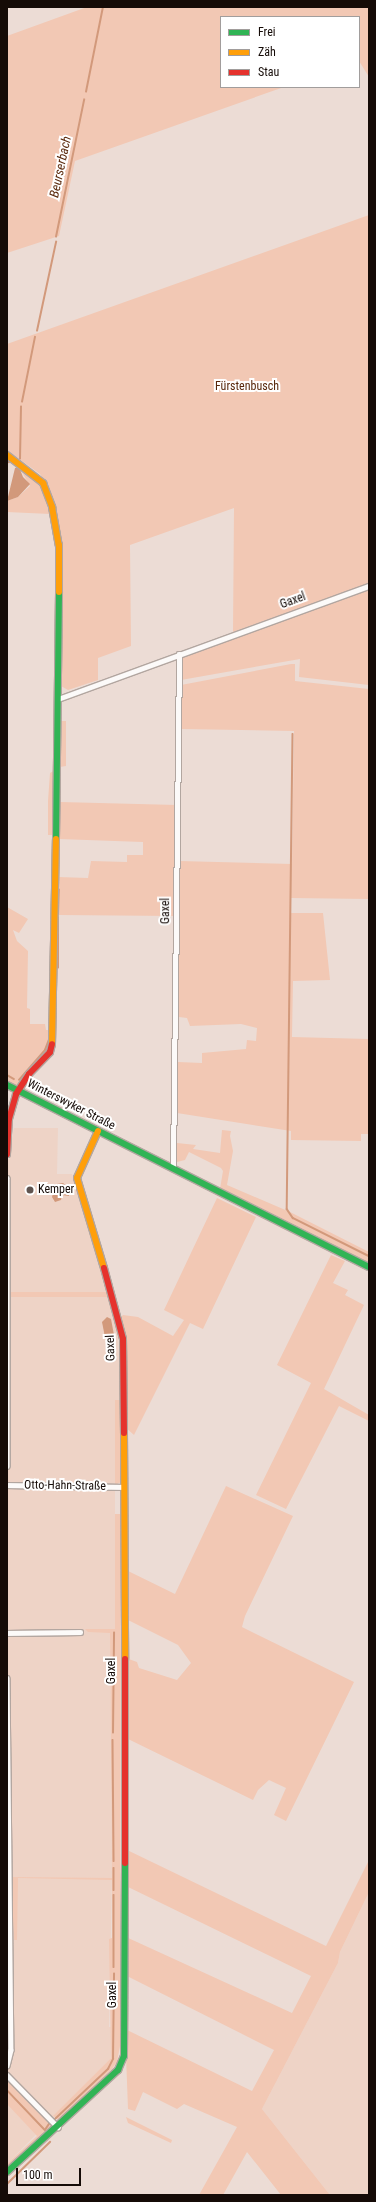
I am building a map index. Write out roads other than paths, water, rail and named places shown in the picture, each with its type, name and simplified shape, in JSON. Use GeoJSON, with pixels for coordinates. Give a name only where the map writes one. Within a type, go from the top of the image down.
{"type":"FeatureCollection","features":[{"type":"Feature","properties":{"kind":"street"},"geometry":{"type":"LineString","coordinates":[[7,455],[43,483],[57,530],[59,568],[54,1039],[50,1052],[18,1091],[9,1119],[7,1154]]}},
{"type":"Feature","properties":{"kind":"street","name":"Gaxel"},"geometry":{"type":"LineString","coordinates":[[58,699],[369,586]]}},
{"type":"Feature","properties":{"kind":"street","name":"Gaxel"},"geometry":{"type":"LineString","coordinates":[[173,1168],[179,654]]}},
{"type":"Feature","properties":{"kind":"street","name":"Winterswyker Straße"},"geometry":{"type":"LineString","coordinates":[[7,1085],[369,1267]]}},
{"type":"Feature","properties":{"kind":"street","name":"Gaxel"},"geometry":{"type":"LineString","coordinates":[[7,2172],[58,2127],[118,2070],[124,2056],[126,1797],[122,1333],[77,1178],[98,1131]]}},
{"type":"Feature","properties":{"kind":"street"},"geometry":{"type":"LineString","coordinates":[[7,1178],[7,1466]]}},
{"type":"Feature","properties":{"kind":"street","name":"Otto-Hahn-Straße"},"geometry":{"type":"LineString","coordinates":[[7,1485],[123,1487]]}},
{"type":"Feature","properties":{"kind":"street"},"geometry":{"type":"LineString","coordinates":[[7,1633],[80,1632]]}},
{"type":"Feature","properties":{"kind":"street"},"geometry":{"type":"LineString","coordinates":[[7,1678],[7,1871],[11,2050],[7,2066]]}},
{"type":"Feature","properties":{"kind":"street"},"geometry":{"type":"LineString","coordinates":[[7,2075],[58,2127]]}},
{"type":"Feature","properties":{"kind":"waterway","name":"Beurserbach"},"geometry":{"type":"LineString","coordinates":[[86,92],[103,7]]}},
{"type":"Feature","properties":{"kind":"waterway","name":"Beurserbach"},"geometry":{"type":"LineString","coordinates":[[56,237],[84,100]]}},
{"type":"Feature","properties":{"kind":"waterway","name":"Beurserbach"},"geometry":{"type":"LineString","coordinates":[[37,331],[56,242]]}},
{"type":"Feature","properties":{"kind":"waterway","name":"Beurserbach"},"geometry":{"type":"LineString","coordinates":[[22,402],[35,337]]}},
{"type":"Feature","properties":{"kind":"waterway","name":"Beurserbach"},"geometry":{"type":"LineString","coordinates":[[20,459],[21,407]]}},
{"type":"Feature","properties":{"kind":"waterway"},"geometry":{"type":"LineString","coordinates":[[293,734],[287,1209],[293,1218],[369,1256]]}},
{"type":"Feature","properties":{"kind":"waterway"},"geometry":{"type":"LineString","coordinates":[[58,914],[59,890]]}},
{"type":"Feature","properties":{"kind":"waterway"},"geometry":{"type":"LineString","coordinates":[[58,918],[58,968]]}},
{"type":"Feature","properties":{"kind":"waterway"},"geometry":{"type":"LineString","coordinates":[[19,1080],[45,1050],[51,1034]]}},
{"type":"Feature","properties":{"kind":"waterway"},"geometry":{"type":"LineString","coordinates":[[7,1075],[14,1079]]}},
{"type":"Feature","properties":{"kind":"waterway"},"geometry":{"type":"LineString","coordinates":[[113,1733],[114,1633]]}},
{"type":"Feature","properties":{"kind":"waterway"},"geometry":{"type":"LineString","coordinates":[[113,1740],[114,1861]]}},
{"type":"Feature","properties":{"kind":"waterway"},"geometry":{"type":"LineString","coordinates":[[114,1868],[114,1890]]}},
{"type":"Feature","properties":{"kind":"waterway"},"geometry":{"type":"LineString","coordinates":[[114,1895],[114,1967]]}},
{"type":"Feature","properties":{"kind":"waterway"},"geometry":{"type":"LineString","coordinates":[[55,2119],[108,2069],[113,2059],[114,1974]]}},
{"type":"Feature","properties":{"kind":"waterway","name":"Beurserbach"},"geometry":{"type":"LineString","coordinates":[[7,2090],[47,2132]]}},
{"type":"Feature","properties":{"kind":"waterway"},"geometry":{"type":"LineString","coordinates":[[45,2130],[49,2124]]}},
{"type":"Feature","properties":{"kind":"waterway","name":"Beurserbach"},"geometry":{"type":"LineString","coordinates":[[7,2184],[50,2142]]}},
{"type":"Feature","properties":{"kind":"place","name":"Kemper"},"geometry":{"type":"Point","coordinates":[30,1190]}},
{"type":"Feature","properties":{"kind":"park label","name":"Fürstenbusch"},"geometry":{"type":"Point","coordinates":[247,387]}}]}
